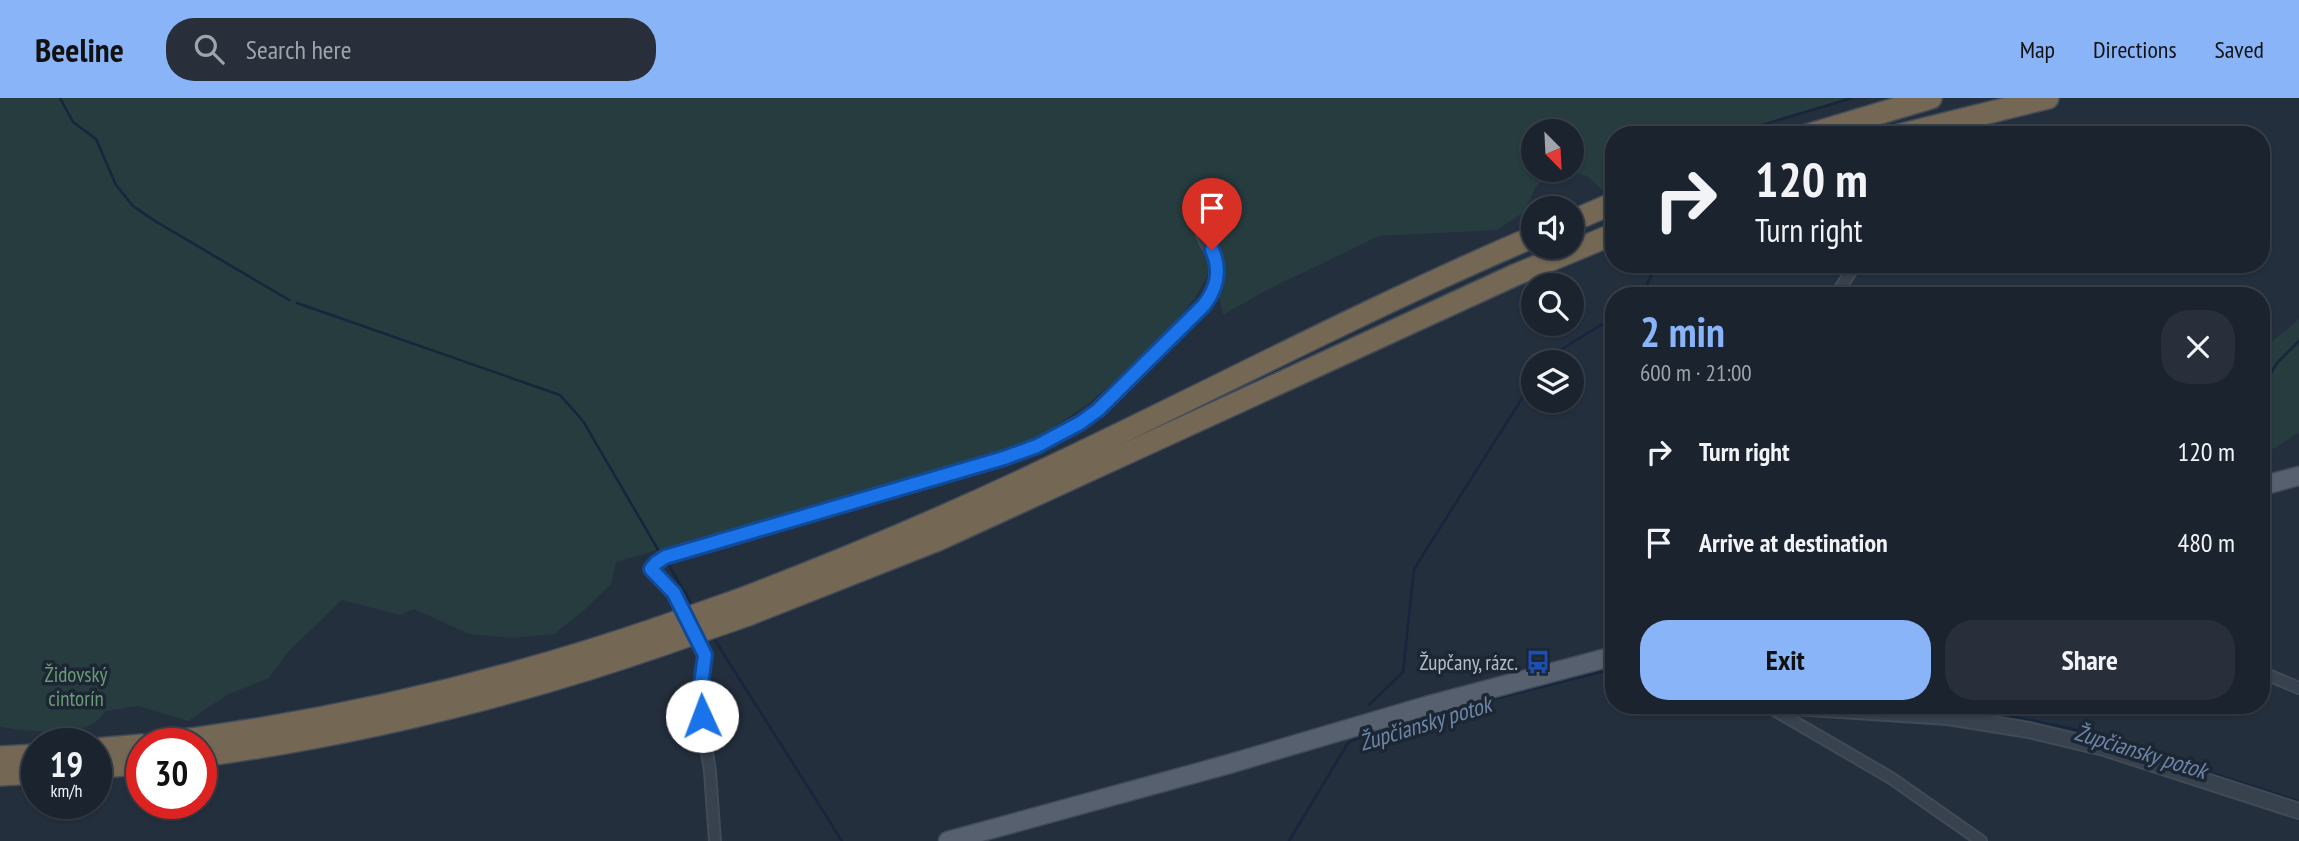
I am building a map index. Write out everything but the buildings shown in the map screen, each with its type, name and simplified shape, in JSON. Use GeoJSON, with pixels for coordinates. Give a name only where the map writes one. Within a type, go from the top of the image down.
{"type":"FeatureCollection","features":[{"type":"Feature","properties":{"kind":"highway"},"geometry":{"type":"LineString","coordinates":[[1837,126],[1931,98]]}},
{"type":"Feature","properties":{"kind":"highway"},"geometry":{"type":"LineString","coordinates":[[1935,126],[2049,98]]}},
{"type":"Feature","properties":{"kind":"highway"},"geometry":{"type":"LineString","coordinates":[[1584,216],[1605,207]]}},
{"type":"Feature","properties":{"kind":"highway"},"geometry":{"type":"LineString","coordinates":[[217,753],[348,730],[583,671],[661,636],[938,540],[1574,249],[1605,237]]}},
{"type":"Feature","properties":{"kind":"highway"},"geometry":{"type":"LineString","coordinates":[[743,608],[831,564],[1004,489],[1386,303],[1521,242]]}},
{"type":"Feature","properties":{"kind":"highway"},"geometry":{"type":"LineString","coordinates":[[217,735],[275,726],[420,696],[661,636]]}},
{"type":"Feature","properties":{"kind":"highway"},"geometry":{"type":"LineString","coordinates":[[0,757],[21,756]]}},
{"type":"Feature","properties":{"kind":"highway"},"geometry":{"type":"LineString","coordinates":[[0,775],[21,774]]}},
{"type":"Feature","properties":{"kind":"main road"},"geometry":{"type":"LineString","coordinates":[[2270,484],[2299,476]]}},
{"type":"Feature","properties":{"kind":"main road"},"geometry":{"type":"LineString","coordinates":[[948,841],[1605,658]]}},
{"type":"Feature","properties":{"kind":"street"},"geometry":{"type":"LineString","coordinates":[[715,841],[710,772],[699,699],[705,655],[674,593],[651,569],[665,557],[1004,458],[1037,446],[1080,423],[1129,380],[1211,296],[1218,268],[1212,250],[1200,231],[1202,219]]}},
{"type":"Feature","properties":{"kind":"street"},"geometry":{"type":"LineString","coordinates":[[2270,676],[2299,688]]}},
{"type":"Feature","properties":{"kind":"street"},"geometry":{"type":"LineString","coordinates":[[1780,714],[1891,778],[1981,841]]}},
{"type":"Feature","properties":{"kind":"street"},"geometry":{"type":"LineString","coordinates":[[1887,714],[1948,718],[2029,730],[2104,748],[2299,811]]}},
{"type":"Feature","properties":{"kind":"green space","name":"Židovský cintorín"},"geometry":{"type":"Polygon","coordinates":[[[0,98],[1854,98],[1762,126],[1605,126],[1604,192],[1584,175],[1584,119],[1521,119],[1521,182],[1540,182],[1531,196],[1521,196],[1521,214],[1497,230],[1379,236],[1265,291],[1223,315],[1218,293],[1209,273],[1195,298],[1156,344],[1087,405],[1034,440],[616,562],[611,584],[554,634],[512,638],[469,634],[414,609],[400,615],[342,600],[288,652],[269,678],[227,695],[188,721],[139,706],[105,711],[86,727],[21,730],[0,727],[0,98]]]}},
{"type":"Feature","properties":{"kind":"green space"},"geometry":{"type":"Polygon","coordinates":[[[2299,319],[2299,432],[2270,449],[2270,343],[2299,319]]]}},
{"type":"Feature","properties":{"kind":"waterway"},"geometry":{"type":"LineString","coordinates":[[60,98],[73,122],[96,139],[116,185],[133,206],[289,300]]}},
{"type":"Feature","properties":{"kind":"waterway"},"geometry":{"type":"LineString","coordinates":[[1758,126],[1852,98]]}},
{"type":"Feature","properties":{"kind":"waterway"},"geometry":{"type":"LineString","coordinates":[[1646,287],[1652,273]]}},
{"type":"Feature","properties":{"kind":"waterway"},"geometry":{"type":"LineString","coordinates":[[297,303],[560,395],[583,421],[660,553]]}},
{"type":"Feature","properties":{"kind":"waterway"},"geometry":{"type":"LineString","coordinates":[[1560,350],[1605,323]]}},
{"type":"Feature","properties":{"kind":"waterway"},"geometry":{"type":"LineString","coordinates":[[2270,374],[2277,363],[2299,341]]}},
{"type":"Feature","properties":{"kind":"waterway"},"geometry":{"type":"LineString","coordinates":[[1369,705],[1403,672],[1414,569],[1521,400]]}},
{"type":"Feature","properties":{"kind":"waterway"},"geometry":{"type":"LineString","coordinates":[[667,562],[694,608]]}},
{"type":"Feature","properties":{"kind":"waterway"},"geometry":{"type":"LineString","coordinates":[[713,637],[842,841]]}},
{"type":"Feature","properties":{"kind":"waterway","name":"Župčiansky potok"},"geometry":{"type":"LineString","coordinates":[[1289,841],[1348,743],[1353,740],[1463,707],[1605,671]]}},
{"type":"Feature","properties":{"kind":"waterway","name":"Župčiansky potok"},"geometry":{"type":"LineString","coordinates":[[2003,714],[2135,746],[2299,801]]}},
{"type":"Feature","properties":{"kind":"place","name":"Župčany, rázc."},"geometry":{"type":"Point","coordinates":[1538,662]}},
{"type":"Feature","properties":{"kind":"route"},"geometry":{"type":"LineString","coordinates":[[702,716],[699,699],[705,655],[680,602],[651,569],[656,563],[665,557],[1004,458],[1037,446],[1080,423],[1098,410],[1129,380],[1211,296],[1218,268],[1212,250]]}}]}
